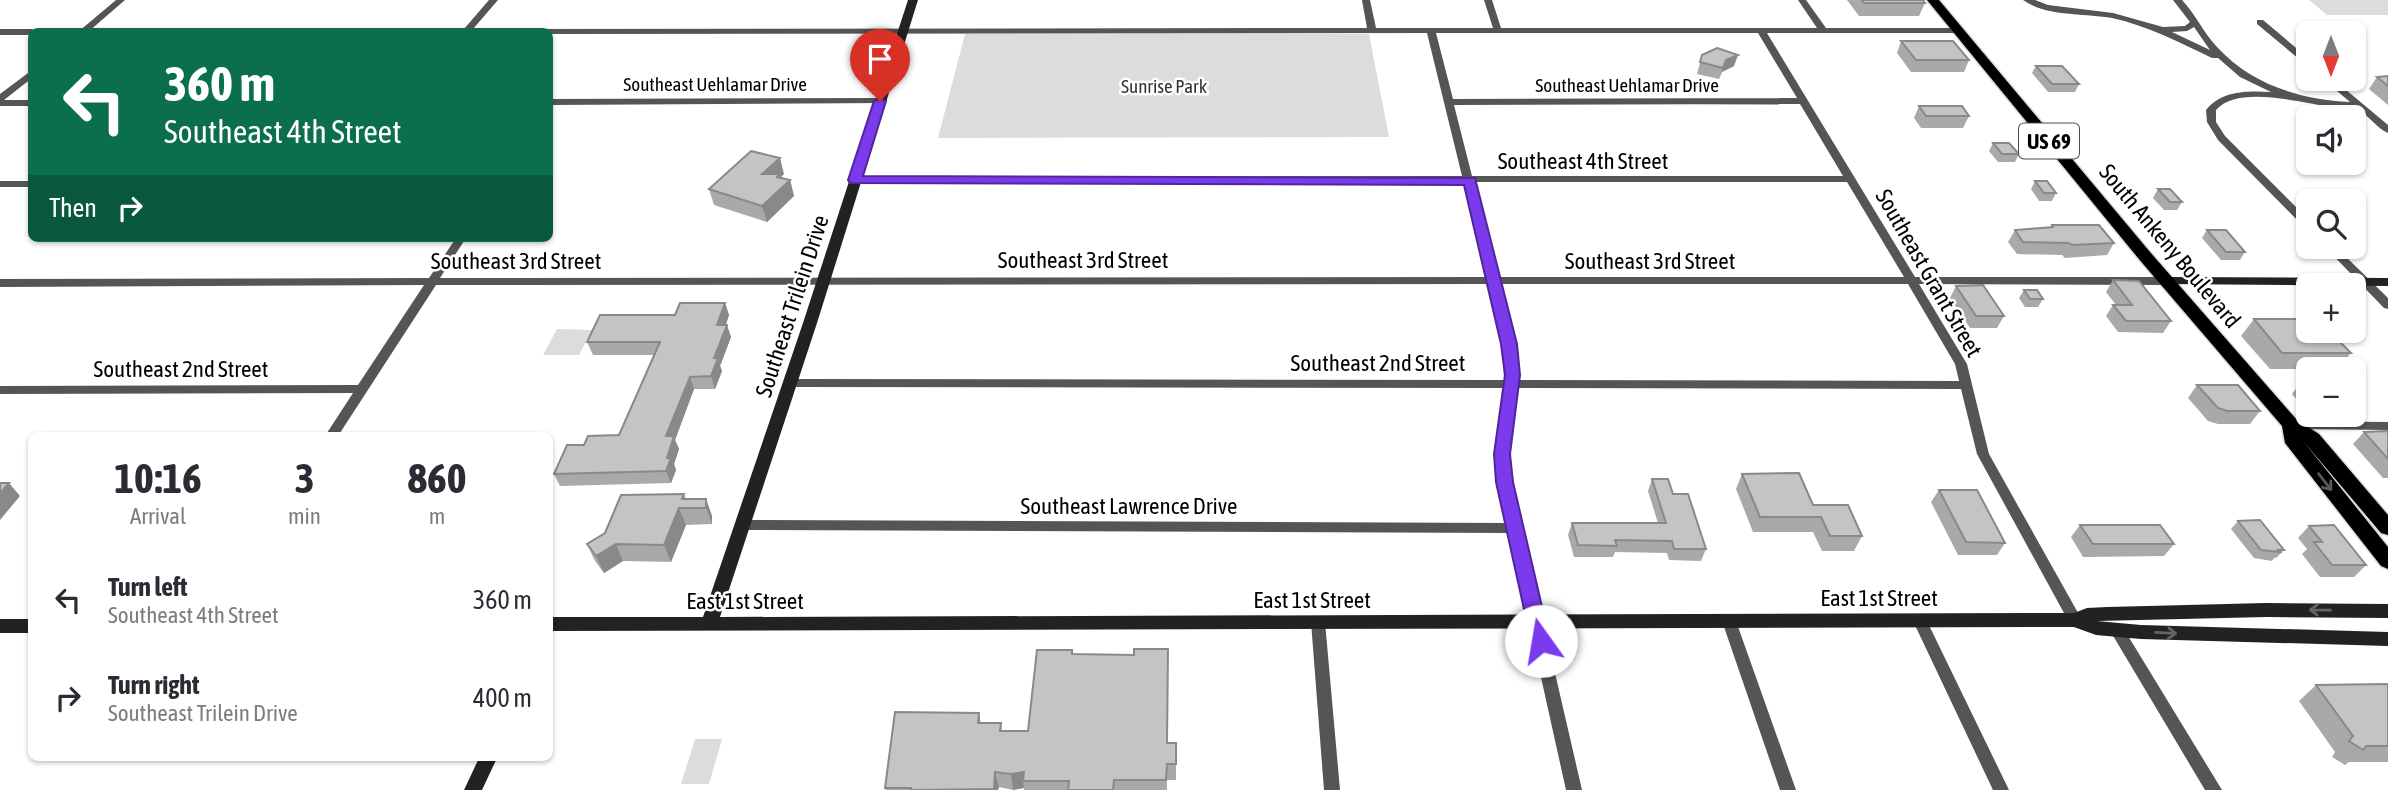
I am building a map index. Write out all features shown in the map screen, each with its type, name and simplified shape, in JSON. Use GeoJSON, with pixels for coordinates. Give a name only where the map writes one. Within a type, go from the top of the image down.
{"type":"FeatureCollection","features":[{"type":"Feature","properties":{"kind":"main road","name":"Southeast Trilein Drive"},"geometry":{"type":"LineString","coordinates":[[709,624],[790,383],[913,0]]}},
{"type":"Feature","properties":{"kind":"main road","name":"South Ankeny Boulevard"},"geometry":{"type":"LineString","coordinates":[[1933,0],[2166,281],[2291,425],[2313,439],[2388,528]]}},
{"type":"Feature","properties":{"kind":"main road"},"geometry":{"type":"LineString","coordinates":[[2166,281],[2296,282]]}},
{"type":"Feature","properties":{"kind":"main road"},"geometry":{"type":"LineString","coordinates":[[2366,282],[2388,282]]}},
{"type":"Feature","properties":{"kind":"main road","name":"South Ankeny Boulevard"},"geometry":{"type":"LineString","coordinates":[[2291,425],[2291,438],[2388,561]]}},
{"type":"Feature","properties":{"kind":"main road","name":"East 1st Street"},"geometry":{"type":"LineString","coordinates":[[2075,620],[2087,615],[2132,613],[2388,611]]}},
{"type":"Feature","properties":{"kind":"main road","name":"East 1st Street"},"geometry":{"type":"LineString","coordinates":[[553,624],[2075,620],[2096,628],[2117,630],[2388,639]]}},
{"type":"Feature","properties":{"kind":"main road"},"geometry":{"type":"LineString","coordinates":[[0,626],[28,626]]}},
{"type":"Feature","properties":{"kind":"main road"},"geometry":{"type":"LineString","coordinates":[[474,790],[487,761]]}},
{"type":"Feature","properties":{"kind":"street"},"geometry":{"type":"LineString","coordinates":[[87,28],[121,0]]}},
{"type":"Feature","properties":{"kind":"street"},"geometry":{"type":"LineString","coordinates":[[469,28],[494,0]]}},
{"type":"Feature","properties":{"kind":"street"},"geometry":{"type":"LineString","coordinates":[[1366,0],[1372,31]]}},
{"type":"Feature","properties":{"kind":"street"},"geometry":{"type":"LineString","coordinates":[[1488,0],[1498,31]]}},
{"type":"Feature","properties":{"kind":"street"},"geometry":{"type":"LineString","coordinates":[[1802,0],[1824,31]]}},
{"type":"Feature","properties":{"kind":"street"},"geometry":{"type":"LineString","coordinates":[[2026,0],[2046,7],[2113,16],[2170,31],[2188,29],[2194,23],[2194,18]]}},
{"type":"Feature","properties":{"kind":"street"},"geometry":{"type":"LineString","coordinates":[[2177,0],[2194,18],[2206,40],[2231,66]]}},
{"type":"Feature","properties":{"kind":"street"},"geometry":{"type":"LineString","coordinates":[[2260,22],[2296,52]]}},
{"type":"Feature","properties":{"kind":"street"},"geometry":{"type":"LineString","coordinates":[[2152,27],[2194,44],[2248,78],[2290,97]]}},
{"type":"Feature","properties":{"kind":"street","name":"Southeast Grant Street"},"geometry":{"type":"LineString","coordinates":[[1761,30],[1961,364],[1975,431],[1983,454],[2075,620]]}},
{"type":"Feature","properties":{"kind":"street"},"geometry":{"type":"LineString","coordinates":[[553,31],[1958,30]]}},
{"type":"Feature","properties":{"kind":"street"},"geometry":{"type":"LineString","coordinates":[[1431,31],[1509,344],[1512,385],[1502,454],[1504,482],[1574,790]]}},
{"type":"Feature","properties":{"kind":"street"},"geometry":{"type":"LineString","coordinates":[[0,32],[28,32]]}},
{"type":"Feature","properties":{"kind":"street"},"geometry":{"type":"LineString","coordinates":[[0,101],[28,76]]}},
{"type":"Feature","properties":{"kind":"street"},"geometry":{"type":"LineString","coordinates":[[2248,78],[2255,89],[2221,100],[2211,110],[2210,122],[2221,138],[2296,213]]}},
{"type":"Feature","properties":{"kind":"street"},"geometry":{"type":"LineString","coordinates":[[2342,91],[2359,105]]}},
{"type":"Feature","properties":{"kind":"street"},"geometry":{"type":"LineString","coordinates":[[2244,94],[2352,105]]}},
{"type":"Feature","properties":{"kind":"street"},"geometry":{"type":"LineString","coordinates":[[0,101],[28,103]]}},
{"type":"Feature","properties":{"kind":"street","name":"Southeast Uehlamar Drive"},"geometry":{"type":"LineString","coordinates":[[553,102],[880,101]]}},
{"type":"Feature","properties":{"kind":"street","name":"Southeast Uehlamar Drive"},"geometry":{"type":"LineString","coordinates":[[1450,102],[1804,101]]}},
{"type":"Feature","properties":{"kind":"street"},"geometry":{"type":"LineString","coordinates":[[2366,111],[2388,130]]}},
{"type":"Feature","properties":{"kind":"street","name":"Southeast 4th Street"},"geometry":{"type":"LineString","coordinates":[[855,180],[1850,179]]}},
{"type":"Feature","properties":{"kind":"street"},"geometry":{"type":"LineString","coordinates":[[0,184],[28,184]]}},
{"type":"Feature","properties":{"kind":"street"},"geometry":{"type":"LineString","coordinates":[[334,432],[458,242]]}},
{"type":"Feature","properties":{"kind":"street"},"geometry":{"type":"LineString","coordinates":[[2342,259],[2356,273]]}},
{"type":"Feature","properties":{"kind":"street","name":"Southeast 3rd Street"},"geometry":{"type":"LineString","coordinates":[[0,283],[2166,281]]}},
{"type":"Feature","properties":{"kind":"street"},"geometry":{"type":"LineString","coordinates":[[2366,283],[2388,305]]}},
{"type":"Feature","properties":{"kind":"street","name":"Southeast 2nd Street"},"geometry":{"type":"LineString","coordinates":[[790,383],[1967,385]]}},
{"type":"Feature","properties":{"kind":"street","name":"Southeast 2nd Street"},"geometry":{"type":"LineString","coordinates":[[0,390],[361,389]]}},
{"type":"Feature","properties":{"kind":"street"},"geometry":{"type":"LineString","coordinates":[[2291,425],[2388,426]]}},
{"type":"Feature","properties":{"kind":"street","name":"Southeast Lawrence Drive"},"geometry":{"type":"LineString","coordinates":[[742,525],[1515,528]]}},
{"type":"Feature","properties":{"kind":"street"},"geometry":{"type":"LineString","coordinates":[[1729,621],[1788,790]]}},
{"type":"Feature","properties":{"kind":"street"},"geometry":{"type":"LineString","coordinates":[[1920,621],[2001,790]]}},
{"type":"Feature","properties":{"kind":"street"},"geometry":{"type":"LineString","coordinates":[[1318,622],[1332,790]]}},
{"type":"Feature","properties":{"kind":"street"},"geometry":{"type":"LineString","coordinates":[[2117,630],[2214,790]]}},
{"type":"Feature","properties":{"kind":"green space"},"geometry":{"type":"Polygon","coordinates":[[[2309,0],[2388,0],[2388,15],[2327,15],[2309,0]]]}},
{"type":"Feature","properties":{"kind":"green space","name":"Sunrise Park"},"geometry":{"type":"Polygon","coordinates":[[[965,34],[1369,34],[1389,137],[938,138],[965,34]]]}},
{"type":"Feature","properties":{"kind":"green space"},"geometry":{"type":"Polygon","coordinates":[[[557,329],[592,330],[579,355],[543,355],[557,329]]]}},
{"type":"Feature","properties":{"kind":"green space"},"geometry":{"type":"Polygon","coordinates":[[[695,739],[722,739],[709,784],[681,784],[695,739]]]}},
{"type":"Feature","properties":{"kind":"building"},"geometry":{"type":"Polygon","coordinates":[[[1862,0],[1923,0],[1925,3],[1864,3],[1862,0]]]}},
{"type":"Feature","properties":{"kind":"building"},"geometry":{"type":"Polygon","coordinates":[[[1901,41],[1953,41],[1969,60],[1916,60],[1901,41]]]}},
{"type":"Feature","properties":{"kind":"building"},"geometry":{"type":"Polygon","coordinates":[[[1717,48],[1738,55],[1726,60],[1723,68],[1700,62],[1702,55],[1717,48]]]}},
{"type":"Feature","properties":{"kind":"building"},"geometry":{"type":"Polygon","coordinates":[[[2036,66],[2062,66],[2079,84],[2052,84],[2036,66]]]}},
{"type":"Feature","properties":{"kind":"building"},"geometry":{"type":"Polygon","coordinates":[[[2388,76],[2388,86],[2377,77],[2388,76]]]}},
{"type":"Feature","properties":{"kind":"building"},"geometry":{"type":"Polygon","coordinates":[[[1919,106],[1962,106],[1969,116],[1926,116],[1919,106]]]}},
{"type":"Feature","properties":{"kind":"building"},"geometry":{"type":"Polygon","coordinates":[[[1993,143],[2009,143],[2019,154],[2002,154],[1993,143]]]}},
{"type":"Feature","properties":{"kind":"building"},"geometry":{"type":"Polygon","coordinates":[[[751,151],[780,158],[762,174],[779,174],[777,177],[790,180],[762,206],[709,189],[751,151]]]}},
{"type":"Feature","properties":{"kind":"building"},"geometry":{"type":"Polygon","coordinates":[[[2035,181],[2047,181],[2056,193],[2044,193],[2035,181]]]}},
{"type":"Feature","properties":{"kind":"building"},"geometry":{"type":"Polygon","coordinates":[[[2158,189],[2170,189],[2182,202],[2170,202],[2158,189]]]}},
{"type":"Feature","properties":{"kind":"building"},"geometry":{"type":"Polygon","coordinates":[[[2052,225],[2099,225],[2114,243],[2072,245],[2023,242],[2015,230],[2053,227],[2052,225]]]}},
{"type":"Feature","properties":{"kind":"building"},"geometry":{"type":"Polygon","coordinates":[[[2207,230],[2226,230],[2245,252],[2226,252],[2207,230]]]}},
{"type":"Feature","properties":{"kind":"building"},"geometry":{"type":"Polygon","coordinates":[[[2113,280],[2139,281],[2171,321],[2126,321],[2113,305],[2132,305],[2113,280]]]}},
{"type":"Feature","properties":{"kind":"building"},"geometry":{"type":"Polygon","coordinates":[[[1983,285],[2004,316],[1976,316],[1956,286],[1983,285]]]}},
{"type":"Feature","properties":{"kind":"building"},"geometry":{"type":"Polygon","coordinates":[[[2024,290],[2037,290],[2043,299],[2030,299],[2024,290]]]}},
{"type":"Feature","properties":{"kind":"building"},"geometry":{"type":"Polygon","coordinates":[[[680,303],[725,303],[717,325],[727,325],[714,358],[718,358],[711,376],[690,377],[666,436],[674,436],[666,471],[554,474],[567,445],[584,445],[588,436],[619,435],[660,342],[587,342],[600,315],[675,315],[680,303]]]}},
{"type":"Feature","properties":{"kind":"building"},"geometry":{"type":"Polygon","coordinates":[[[2254,319],[2296,319],[2296,343],[2341,343],[2351,353],[2282,353],[2254,319]]]}},
{"type":"Feature","properties":{"kind":"building"},"geometry":{"type":"Polygon","coordinates":[[[2197,385],[2238,385],[2260,411],[2227,411],[2218,408],[2197,385]]]}},
{"type":"Feature","properties":{"kind":"building"},"geometry":{"type":"Polygon","coordinates":[[[2388,431],[2388,459],[2364,432],[2388,431]]]}},
{"type":"Feature","properties":{"kind":"building"},"geometry":{"type":"Polygon","coordinates":[[[1799,473],[1813,505],[1848,505],[1862,536],[1830,536],[1821,517],[1760,517],[1742,474],[1799,473]]]}},
{"type":"Feature","properties":{"kind":"building"},"geometry":{"type":"Polygon","coordinates":[[[1652,479],[1668,479],[1673,494],[1688,494],[1706,549],[1674,549],[1672,541],[1615,540],[1617,546],[1578,545],[1572,523],[1666,523],[1652,479]]]}},
{"type":"Feature","properties":{"kind":"building"},"geometry":{"type":"Polygon","coordinates":[[[0,483],[9,483],[0,493],[0,483]]]}},
{"type":"Feature","properties":{"kind":"building"},"geometry":{"type":"Polygon","coordinates":[[[1939,490],[1977,490],[2005,543],[1966,542],[1939,490]]]}},
{"type":"Feature","properties":{"kind":"building"},"geometry":{"type":"Polygon","coordinates":[[[684,494],[682,499],[706,499],[706,508],[679,508],[664,545],[616,544],[596,556],[587,544],[605,533],[621,495],[684,494]]]}},
{"type":"Feature","properties":{"kind":"building"},"geometry":{"type":"Polygon","coordinates":[[[2260,520],[2284,550],[2261,550],[2238,521],[2260,520]]]}},
{"type":"Feature","properties":{"kind":"building"},"geometry":{"type":"Polygon","coordinates":[[[2080,525],[2160,525],[2174,544],[2093,544],[2080,525]]]}},
{"type":"Feature","properties":{"kind":"building"},"geometry":{"type":"Polygon","coordinates":[[[2334,525],[2366,565],[2332,565],[2314,542],[2322,542],[2309,526],[2334,525]]]}},
{"type":"Feature","properties":{"kind":"building"},"geometry":{"type":"Polygon","coordinates":[[[1134,649],[1168,649],[1167,743],[1176,743],[1176,764],[1167,764],[1166,780],[1114,780],[1113,790],[1068,790],[1069,781],[1023,781],[1024,772],[995,772],[994,789],[885,788],[895,712],[979,713],[978,723],[1001,723],[1000,731],[1028,731],[1037,650],[1072,650],[1072,654],[1134,655],[1134,649]]]}},
{"type":"Feature","properties":{"kind":"building"},"geometry":{"type":"Polygon","coordinates":[[[2388,684],[2388,746],[2366,746],[2363,750],[2349,741],[2353,736],[2316,685],[2388,684]]]}},
{"type":"Feature","properties":{"kind":"route"},"geometry":{"type":"LineString","coordinates":[[880,101],[855,180],[1470,181],[1509,344],[1513,375],[1502,454],[1504,482],[1541,641]]}}]}
